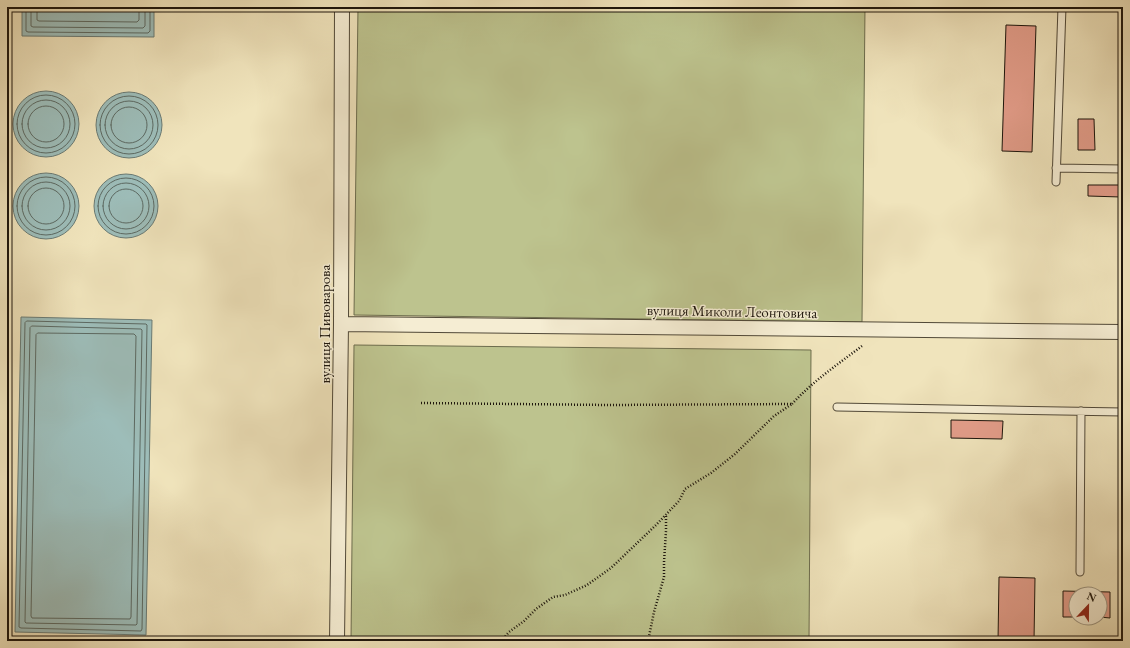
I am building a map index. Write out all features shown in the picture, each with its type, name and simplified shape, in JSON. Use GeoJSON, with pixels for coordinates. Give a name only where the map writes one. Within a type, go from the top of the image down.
{"type":"FeatureCollection","features":[{"type":"Feature","properties":{"kind":"street","name":"вулиця Пивоварова"},"geometry":{"type":"LineString","coordinates":[[337,641],[341,324],[342,7]]}},
{"type":"Feature","properties":{"kind":"street","name":"вулиця Миколи Леонтовича"},"geometry":{"type":"LineString","coordinates":[[341,324],[1123,332]]}},
{"type":"Feature","properties":{"kind":"lane"},"geometry":{"type":"LineString","coordinates":[[1056,182],[1062,7]]}},
{"type":"Feature","properties":{"kind":"lane"},"geometry":{"type":"LineString","coordinates":[[1056,168],[1123,169]]}},
{"type":"Feature","properties":{"kind":"lane"},"geometry":{"type":"LineString","coordinates":[[837,407],[1123,412]]}},
{"type":"Feature","properties":{"kind":"lane"},"geometry":{"type":"LineString","coordinates":[[1080,572],[1081,411]]}},
{"type":"Feature","properties":{"kind":"path"},"geometry":{"type":"LineString","coordinates":[[501,641],[536,609],[553,597],[565,595],[587,585],[611,568],[679,501],[685,489],[717,468],[740,449],[774,416],[792,404],[801,394],[832,369],[884,330]]}},
{"type":"Feature","properties":{"kind":"path"},"geometry":{"type":"LineString","coordinates":[[421,403],[609,405],[792,404]]}},
{"type":"Feature","properties":{"kind":"path"},"geometry":{"type":"LineString","coordinates":[[648,641],[654,612],[664,577],[666,514]]}},
{"type":"Feature","properties":{"kind":"green space"},"geometry":{"type":"Polygon","coordinates":[[[358,7],[865,7],[862,322],[354,315],[358,7]]]}},
{"type":"Feature","properties":{"kind":"green space"},"geometry":{"type":"Polygon","coordinates":[[[354,345],[811,350],[809,641],[351,641],[354,345]]]}},
{"type":"Feature","properties":{"kind":"water"},"geometry":{"type":"Polygon","coordinates":[[[22,7],[154,7],[154,37],[22,36],[22,7]]]}},
{"type":"Feature","properties":{"kind":"water"},"geometry":{"type":"Polygon","coordinates":[[[40,91],[52,91],[59,93],[70,100],[77,111],[79,124],[77,137],[70,148],[59,155],[52,157],[40,157],[33,155],[22,148],[15,137],[13,130],[13,118],[15,111],[22,100],[33,93],[40,91]]]}},
{"type":"Feature","properties":{"kind":"water"},"geometry":{"type":"Polygon","coordinates":[[[129,92],[142,95],[152,102],[159,112],[162,125],[159,138],[152,148],[142,155],[129,158],[116,155],[106,148],[99,138],[96,125],[99,112],[106,102],[116,95],[129,92]]]}},
{"type":"Feature","properties":{"kind":"water"},"geometry":{"type":"Polygon","coordinates":[[[46,173],[59,176],[69,183],[76,193],[79,206],[76,219],[69,229],[59,236],[46,239],[33,236],[23,229],[16,219],[13,206],[16,193],[23,183],[33,176],[46,173]]]}},
{"type":"Feature","properties":{"kind":"water"},"geometry":{"type":"Polygon","coordinates":[[[126,174],[138,177],[149,183],[155,194],[158,206],[155,218],[149,229],[138,235],[126,238],[114,235],[103,229],[97,218],[94,206],[97,194],[103,183],[114,177],[126,174]]]}},
{"type":"Feature","properties":{"kind":"water"},"geometry":{"type":"Polygon","coordinates":[[[21,317],[152,320],[146,635],[15,632],[21,317]]]}},
{"type":"Feature","properties":{"kind":"building"},"geometry":{"type":"Polygon","coordinates":[[[1006,25],[1036,26],[1032,152],[1002,151],[1006,25]]]}},
{"type":"Feature","properties":{"kind":"building"},"geometry":{"type":"Polygon","coordinates":[[[1078,119],[1094,119],[1095,150],[1078,150],[1078,119]]]}},
{"type":"Feature","properties":{"kind":"building"},"geometry":{"type":"Polygon","coordinates":[[[1088,185],[1121,185],[1121,197],[1088,196],[1088,185]]]}},
{"type":"Feature","properties":{"kind":"building"},"geometry":{"type":"Polygon","coordinates":[[[951,420],[1003,421],[1002,439],[951,438],[951,420]]]}},
{"type":"Feature","properties":{"kind":"building"},"geometry":{"type":"Polygon","coordinates":[[[999,577],[1035,578],[1034,641],[998,641],[999,577]]]}},
{"type":"Feature","properties":{"kind":"building"},"geometry":{"type":"Polygon","coordinates":[[[1063,591],[1068,591],[1068,617],[1063,617],[1063,591]]]}},
{"type":"Feature","properties":{"kind":"building"},"geometry":{"type":"Polygon","coordinates":[[[1108,592],[1110,592],[1110,618],[1108,618],[1108,592]]]}}]}
